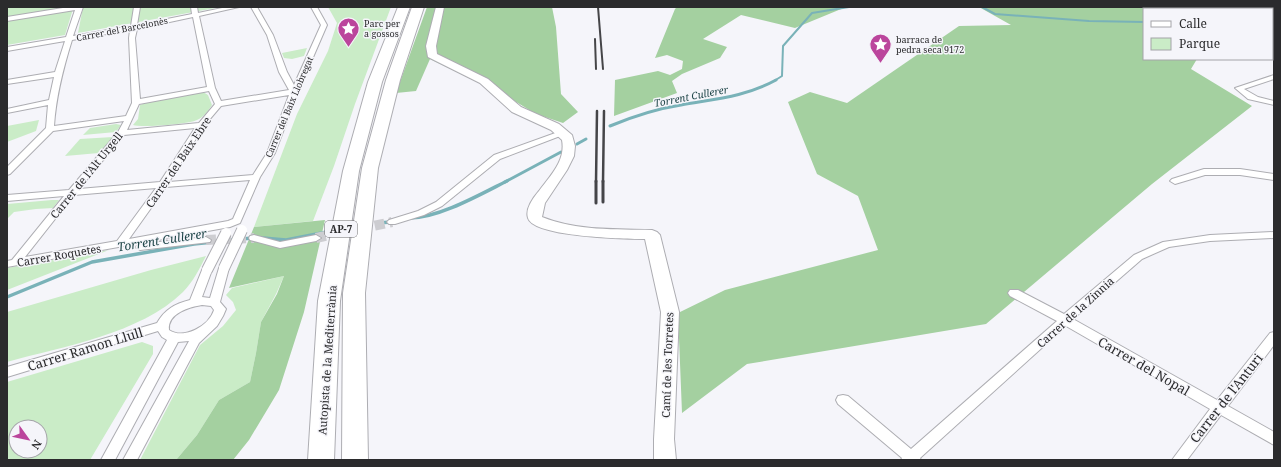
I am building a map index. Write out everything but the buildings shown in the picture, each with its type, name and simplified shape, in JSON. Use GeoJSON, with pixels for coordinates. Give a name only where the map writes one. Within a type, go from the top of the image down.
{"type":"FeatureCollection","features":[{"type":"Feature","properties":{"kind":"highway","name":"Autopista de la Mediterrània"},"geometry":{"type":"LineString","coordinates":[[321,460],[329,301],[351,171],[375,82],[404,7]]}},
{"type":"Feature","properties":{"kind":"highway","name":"Autopista de la Mediterrània"},"geometry":{"type":"LineString","coordinates":[[355,460],[354,293],[370,168],[394,80],[418,7]]}},
{"type":"Feature","properties":{"kind":"street"},"geometry":{"type":"LineString","coordinates":[[7,19],[79,7],[58,74],[52,102],[50,129]]}},
{"type":"Feature","properties":{"kind":"street","name":"Carrer de l'Alt Urgell"},"geometry":{"type":"LineString","coordinates":[[11,263],[122,133],[136,103],[132,38],[135,27],[137,7]]}},
{"type":"Feature","properties":{"kind":"street","name":"Carrer del Barcelonès"},"geometry":{"type":"LineString","coordinates":[[7,49],[135,27],[194,11],[236,7]]}},
{"type":"Feature","properties":{"kind":"street"},"geometry":{"type":"LineString","coordinates":[[194,11],[211,88],[219,104],[294,92],[283,72],[270,35],[254,7]]}},
{"type":"Feature","properties":{"kind":"street","name":"Carrer del Baix Llobregat"},"geometry":{"type":"LineString","coordinates":[[195,302],[207,270],[226,233],[233,224],[256,177],[271,153],[294,92],[324,25],[314,7]]}},
{"type":"Feature","properties":{"kind":"street"},"geometry":{"type":"LineString","coordinates":[[440,7],[431,46],[432,55],[484,81],[521,112],[557,128],[564,133]]}},
{"type":"Feature","properties":{"kind":"street"},"geometry":{"type":"LineString","coordinates":[[7,82],[58,74]]}},
{"type":"Feature","properties":{"kind":"street"},"geometry":{"type":"LineString","coordinates":[[1274,77],[1239,88],[1244,94],[1258,100],[1274,103]]}},
{"type":"Feature","properties":{"kind":"street"},"geometry":{"type":"LineString","coordinates":[[136,103],[211,88]]}},
{"type":"Feature","properties":{"kind":"street"},"geometry":{"type":"LineString","coordinates":[[7,111],[52,102]]}},
{"type":"Feature","properties":{"kind":"street","name":"Carrer del Baix Ebre"},"geometry":{"type":"LineString","coordinates":[[120,244],[162,185],[201,126],[219,104]]}},
{"type":"Feature","properties":{"kind":"street"},"geometry":{"type":"LineString","coordinates":[[7,172],[50,129],[129,118]]}},
{"type":"Feature","properties":{"kind":"street"},"geometry":{"type":"LineString","coordinates":[[122,133],[201,126]]}},
{"type":"Feature","properties":{"kind":"street"},"geometry":{"type":"LineString","coordinates":[[392,222],[421,213],[439,204],[497,156],[564,133]]}},
{"type":"Feature","properties":{"kind":"street","name":"Camí de les Torretes"},"geometry":{"type":"LineString","coordinates":[[564,133],[568,140],[569,151],[566,162],[536,205],[535,219],[549,225],[580,231],[652,235],[670,312],[664,439],[665,460]]}},
{"type":"Feature","properties":{"kind":"street"},"geometry":{"type":"LineString","coordinates":[[1175,181],[1204,172],[1240,172],[1274,177]]}},
{"type":"Feature","properties":{"kind":"street"},"geometry":{"type":"LineString","coordinates":[[7,198],[256,177]]}},
{"type":"Feature","properties":{"kind":"street"},"geometry":{"type":"LineString","coordinates":[[214,303],[224,268],[242,230],[233,224]]}},
{"type":"Feature","properties":{"kind":"street","name":"Carrer Roquetes"},"geometry":{"type":"LineString","coordinates":[[11,263],[233,224]]}},
{"type":"Feature","properties":{"kind":"street","name":"Carrer de la Zinnia"},"geometry":{"type":"LineString","coordinates":[[911,459],[1066,320],[1090,296],[1138,257],[1167,244],[1210,238],[1274,235]]}},
{"type":"Feature","properties":{"kind":"street"},"geometry":{"type":"LineString","coordinates":[[254,238],[280,245],[316,238]]}},
{"type":"Feature","properties":{"kind":"street"},"geometry":{"type":"LineString","coordinates":[[143,240],[140,247],[206,240]]}},
{"type":"Feature","properties":{"kind":"street","name":"Carrer del Nopal"},"geometry":{"type":"LineString","coordinates":[[1014,293],[1066,320],[1274,439]]}},
{"type":"Feature","properties":{"kind":"street"},"geometry":{"type":"LineString","coordinates":[[130,460],[195,340],[217,320],[220,310],[214,303],[208,301],[195,302],[173,312],[165,320],[162,326],[163,331],[167,335],[174,338],[189,336],[205,330]]}},
{"type":"Feature","properties":{"kind":"street","name":"Carrer Ramon Llull"},"geometry":{"type":"LineString","coordinates":[[7,372],[162,326]]}},
{"type":"Feature","properties":{"kind":"street","name":"Carrer de l'Anturi"},"geometry":{"type":"LineString","coordinates":[[1179,460],[1274,336]]}},
{"type":"Feature","properties":{"kind":"street"},"geometry":{"type":"LineString","coordinates":[[108,460],[174,338]]}},
{"type":"Feature","properties":{"kind":"street"},"geometry":{"type":"LineString","coordinates":[[843,400],[911,459]]}},
{"type":"Feature","properties":{"kind":"green space"},"geometry":{"type":"Polygon","coordinates":[[[7,7],[71,7],[7,17],[7,7]]]}},
{"type":"Feature","properties":{"kind":"green space"},"geometry":{"type":"Polygon","coordinates":[[[83,7],[221,7],[78,33],[83,7]]]}},
{"type":"Feature","properties":{"kind":"green space"},"geometry":{"type":"Polygon","coordinates":[[[328,7],[391,7],[313,221],[254,227],[297,114],[328,51],[337,23],[328,7]]]}},
{"type":"Feature","properties":{"kind":"green space"},"geometry":{"type":"Polygon","coordinates":[[[427,7],[552,7],[556,27],[561,94],[578,112],[563,123],[536,114],[508,97],[430,59],[416,91],[396,93],[427,7]]]}},
{"type":"Feature","properties":{"kind":"green space"},"geometry":{"type":"Polygon","coordinates":[[[677,7],[846,7],[795,28],[741,15],[703,39],[727,47],[720,58],[682,74],[672,81],[677,93],[614,116],[615,80],[658,71],[670,75],[682,69],[683,61],[667,55],[655,58],[677,7]]]}},
{"type":"Feature","properties":{"kind":"green space"},"geometry":{"type":"Polygon","coordinates":[[[979,7],[1274,7],[1274,49],[1273,8],[1143,8],[1143,60],[1196,60],[1191,69],[1252,106],[1152,184],[986,324],[747,364],[682,413],[678,313],[725,290],[878,250],[858,196],[817,174],[788,102],[810,92],[847,103],[959,26],[1011,25],[979,7]]]}},
{"type":"Feature","properties":{"kind":"green space"},"geometry":{"type":"Polygon","coordinates":[[[73,9],[65,35],[7,45],[7,20],[73,9]]]}},
{"type":"Feature","properties":{"kind":"green space"},"geometry":{"type":"Polygon","coordinates":[[[307,48],[304,56],[292,59],[284,58],[282,53],[307,48]]]}},
{"type":"Feature","properties":{"kind":"green space"},"geometry":{"type":"Polygon","coordinates":[[[203,92],[208,95],[212,105],[204,116],[197,120],[165,125],[133,125],[138,119],[140,105],[151,101],[203,92]]]}},
{"type":"Feature","properties":{"kind":"green space"},"geometry":{"type":"Polygon","coordinates":[[[39,120],[36,131],[7,142],[7,126],[39,120]]]}},
{"type":"Feature","properties":{"kind":"green space"},"geometry":{"type":"Polygon","coordinates":[[[116,124],[121,125],[116,132],[83,135],[90,128],[116,124]]]}},
{"type":"Feature","properties":{"kind":"green space"},"geometry":{"type":"Polygon","coordinates":[[[113,137],[99,153],[65,156],[80,139],[113,137]]]}},
{"type":"Feature","properties":{"kind":"green space"},"geometry":{"type":"Polygon","coordinates":[[[59,200],[53,208],[14,212],[7,219],[7,204],[59,200]]]}},
{"type":"Feature","properties":{"kind":"green space"},"geometry":{"type":"Polygon","coordinates":[[[325,220],[304,312],[279,390],[249,440],[233,460],[176,460],[197,435],[219,400],[250,382],[261,322],[277,294],[284,276],[229,288],[254,227],[325,220]]]}},
{"type":"Feature","properties":{"kind":"green space"},"geometry":{"type":"Polygon","coordinates":[[[109,250],[7,290],[7,268],[109,250]]]}},
{"type":"Feature","properties":{"kind":"green space"},"geometry":{"type":"Polygon","coordinates":[[[206,256],[187,288],[165,306],[145,318],[100,337],[7,362],[7,312],[151,270],[206,256]]]}},
{"type":"Feature","properties":{"kind":"green space"},"geometry":{"type":"Polygon","coordinates":[[[284,276],[261,322],[250,382],[219,400],[197,435],[176,460],[140,460],[200,345],[223,326],[236,310],[233,302],[226,295],[232,288],[284,276]]]}},
{"type":"Feature","properties":{"kind":"green space"},"geometry":{"type":"Polygon","coordinates":[[[142,342],[153,346],[153,354],[90,460],[7,460],[7,382],[142,342]]]}},
{"type":"Feature","properties":{"kind":"waterway","name":"Torrent Cullerer"},"geometry":{"type":"LineString","coordinates":[[774,81],[782,76],[783,46],[812,13],[849,7]]}},
{"type":"Feature","properties":{"kind":"waterway"},"geometry":{"type":"LineString","coordinates":[[982,7],[995,14],[1089,21],[1143,22]]}},
{"type":"Feature","properties":{"kind":"waterway","name":"Torrent Cullerer"},"geometry":{"type":"LineString","coordinates":[[610,126],[653,111],[741,94],[774,81]]}},
{"type":"Feature","properties":{"kind":"waterway","name":"Torrent Cullerer"},"geometry":{"type":"LineString","coordinates":[[577,144],[586,139]]}},
{"type":"Feature","properties":{"kind":"waterway","name":"Torrent Cullerer"},"geometry":{"type":"LineString","coordinates":[[505,182],[561,152]]}},
{"type":"Feature","properties":{"kind":"waterway","name":"Torrent Cullerer"},"geometry":{"type":"LineString","coordinates":[[410,218],[421,217],[447,210],[505,182]]}},
{"type":"Feature","properties":{"kind":"waterway","name":"Torrent Cullerer"},"geometry":{"type":"LineString","coordinates":[[377,223],[392,222]]}},
{"type":"Feature","properties":{"kind":"waterway","name":"Torrent Cullerer"},"geometry":{"type":"LineString","coordinates":[[263,238],[286,240],[327,232]]}},
{"type":"Feature","properties":{"kind":"waterway","name":"Torrent Cullerer"},"geometry":{"type":"LineString","coordinates":[[7,297],[92,262],[194,244],[252,238]]}},
{"type":"Feature","properties":{"kind":"tunnel"},"geometry":{"type":"LineString","coordinates":[[316,238],[392,222]]}},
{"type":"Feature","properties":{"kind":"tunnel"},"geometry":{"type":"LineString","coordinates":[[206,240],[254,238]]}},
{"type":"Feature","properties":{"kind":"railway"},"geometry":{"type":"LineString","coordinates":[[598,7],[603,69]]}},
{"type":"Feature","properties":{"kind":"railway"},"geometry":{"type":"LineString","coordinates":[[595,39],[596,69]]}},
{"type":"Feature","properties":{"kind":"railway"},"geometry":{"type":"LineString","coordinates":[[596,182],[597,111]]}},
{"type":"Feature","properties":{"kind":"railway"},"geometry":{"type":"LineString","coordinates":[[603,182],[604,111]]}},
{"type":"Feature","properties":{"kind":"railway"},"geometry":{"type":"LineString","coordinates":[[596,182],[596,203]]}},
{"type":"Feature","properties":{"kind":"railway"},"geometry":{"type":"LineString","coordinates":[[603,182],[603,202]]}},
{"type":"Feature","properties":{"kind":"place","name":"Parc per a gossos"},"geometry":{"type":"Point","coordinates":[348,48]}},
{"type":"Feature","properties":{"kind":"place","name":"barraca de pedra seca 9172"},"geometry":{"type":"Point","coordinates":[880,64]}}]}
